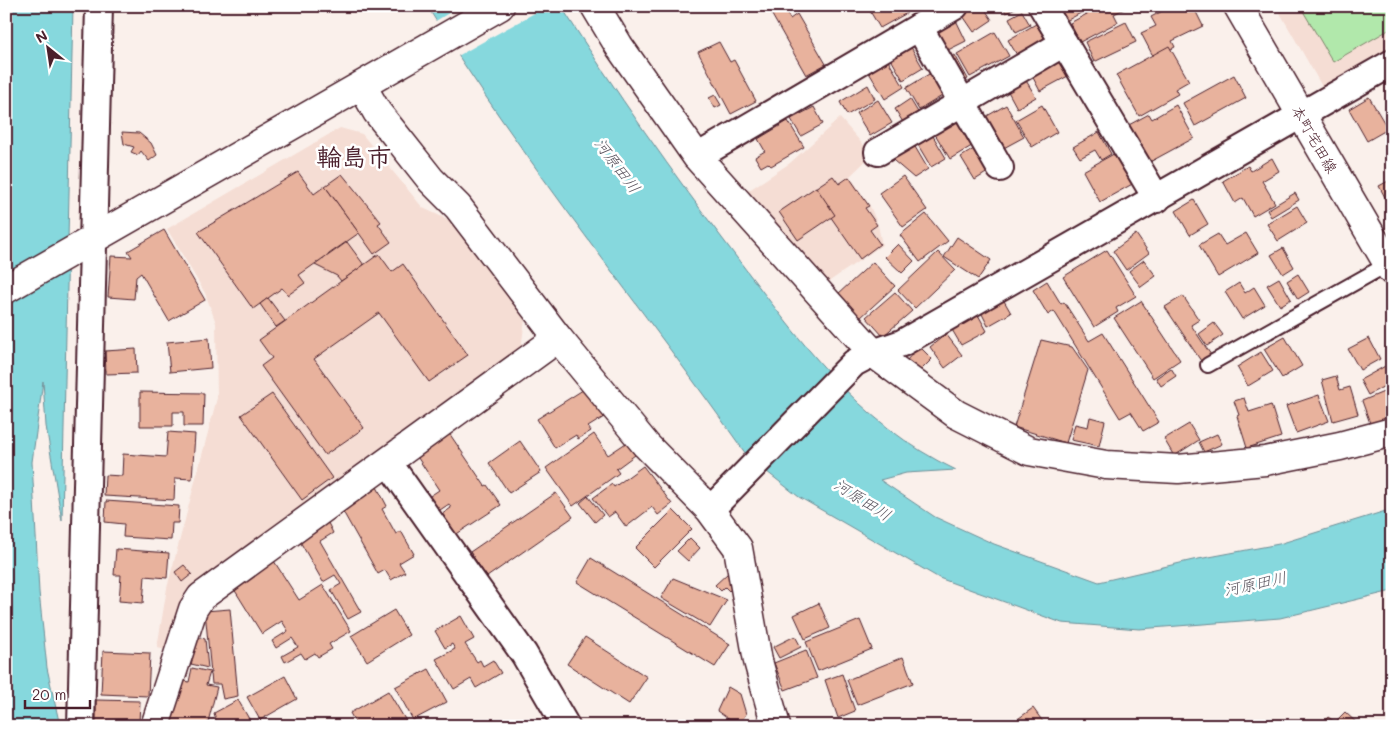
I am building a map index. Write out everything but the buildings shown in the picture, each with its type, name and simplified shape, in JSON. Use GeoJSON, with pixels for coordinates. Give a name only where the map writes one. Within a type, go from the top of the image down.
{"type":"FeatureCollection","features":[{"type":"Feature","properties":{"kind":"street"},"geometry":{"type":"LineString","coordinates":[[81,726],[99,6]]}},
{"type":"Feature","properties":{"kind":"street"},"geometry":{"type":"LineString","coordinates":[[6,289],[500,6]]}},
{"type":"Feature","properties":{"kind":"street"},"geometry":{"type":"LineString","coordinates":[[595,6],[619,46],[697,157],[864,358],[956,414],[1029,451],[1106,465],[1178,469],[1265,461],[1340,446],[1392,432]]}},
{"type":"Feature","properties":{"kind":"street"},"geometry":{"type":"LineString","coordinates":[[697,157],[956,6]]}},
{"type":"Feature","properties":{"kind":"street"},"geometry":{"type":"LineString","coordinates":[[1042,6],[1157,199]]}},
{"type":"Feature","properties":{"kind":"street","name":"本町宅田線"},"geometry":{"type":"LineString","coordinates":[[1238,6],[1390,268]]}},
{"type":"Feature","properties":{"kind":"street"},"geometry":{"type":"LineString","coordinates":[[919,27],[1000,168]]}},
{"type":"Feature","properties":{"kind":"street"},"geometry":{"type":"LineString","coordinates":[[878,152],[1064,43]]}},
{"type":"Feature","properties":{"kind":"street"},"geometry":{"type":"LineString","coordinates":[[718,502],[864,358],[902,343],[1392,63]]}},
{"type":"Feature","properties":{"kind":"street"},"geometry":{"type":"LineString","coordinates":[[372,79],[377,112],[431,180],[458,207],[558,338],[646,445],[718,502],[738,548],[758,661],[776,726]]}},
{"type":"Feature","properties":{"kind":"street"},"geometry":{"type":"LineString","coordinates":[[154,726],[193,609],[201,597],[558,338]]}},
{"type":"Feature","properties":{"kind":"street"},"geometry":{"type":"LineString","coordinates":[[388,462],[524,654],[566,726]]}},
{"type":"Feature","properties":{"kind":"lane"},"geometry":{"type":"LineString","coordinates":[[1208,366],[1390,268]]}},
{"type":"Feature","properties":{"kind":"shaded area"},"geometry":{"type":"Polygon","coordinates":[[[1276,6],[1392,6],[1392,52],[1324,90],[1276,6]]]}},
{"type":"Feature","properties":{"kind":"shaded area"},"geometry":{"type":"Polygon","coordinates":[[[840,118],[872,155],[850,176],[870,206],[878,225],[882,245],[824,285],[739,197],[790,163],[840,118]]]}},
{"type":"Feature","properties":{"kind":"shaded area"},"geometry":{"type":"Polygon","coordinates":[[[340,128],[362,134],[423,208],[453,222],[525,319],[521,349],[185,593],[167,650],[157,648],[167,588],[217,398],[216,323],[205,293],[167,229],[340,128]]]}},
{"type":"Feature","properties":{"kind":"green space"},"geometry":{"type":"Polygon","coordinates":[[[1300,6],[1392,6],[1392,28],[1333,62],[1300,6]]]}},
{"type":"Feature","properties":{"kind":"water"},"geometry":{"type":"Polygon","coordinates":[[[6,6],[73,6],[62,521],[46,426],[43,381],[32,462],[39,592],[47,668],[60,726],[6,726],[6,6]]]}},
{"type":"Feature","properties":{"kind":"water","name":"河原田川"},"geometry":{"type":"Polygon","coordinates":[[[427,6],[561,6],[623,101],[711,224],[807,347],[860,404],[889,429],[921,451],[956,470],[906,473],[880,480],[935,517],[994,544],[1099,582],[1193,560],[1279,544],[1392,509],[1392,591],[1280,618],[1139,629],[1062,623],[939,578],[799,497],[748,457],[503,122],[427,6]]]}},
{"type":"Feature","properties":{"kind":"pier"},"geometry":{"type":"Polygon","coordinates":[[[460,6],[547,6],[456,57],[434,22],[460,6]]]}},
{"type":"Feature","properties":{"kind":"district","name":"輪島市"},"geometry":{"type":"Point","coordinates":[354,156]}}]}
